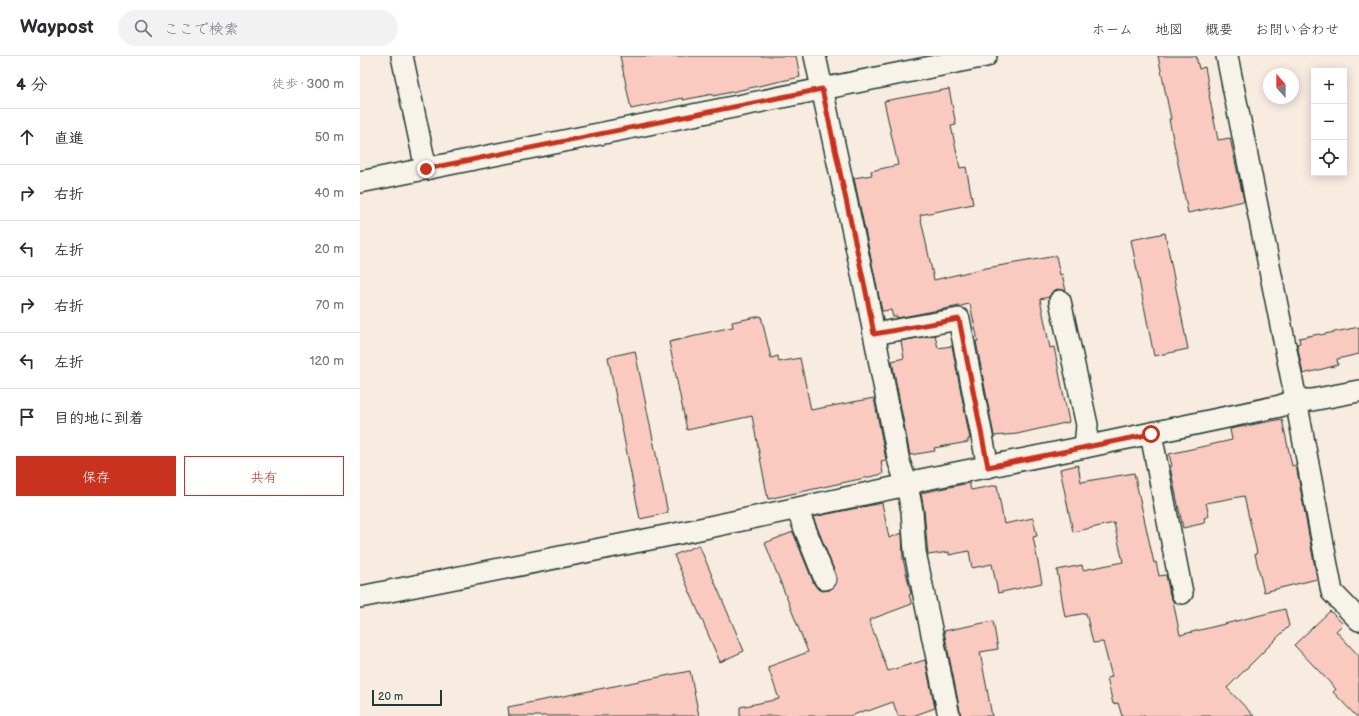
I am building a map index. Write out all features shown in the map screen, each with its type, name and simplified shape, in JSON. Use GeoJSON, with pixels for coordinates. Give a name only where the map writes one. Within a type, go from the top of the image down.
{"type":"FeatureCollection","features":[{"type":"Feature","properties":{"kind":"street"},"geometry":{"type":"LineString","coordinates":[[402,56],[426,169]]}},
{"type":"Feature","properties":{"kind":"street"},"geometry":{"type":"LineString","coordinates":[[815,56],[866,292],[899,462],[907,485],[912,511],[915,552],[948,716]]}},
{"type":"Feature","properties":{"kind":"street"},"geometry":{"type":"LineString","coordinates":[[360,182],[986,56]]}},
{"type":"Feature","properties":{"kind":"street"},"geometry":{"type":"LineString","coordinates":[[1226,56],[1296,400],[1332,592],[1359,620]]}},
{"type":"Feature","properties":{"kind":"street"},"geometry":{"type":"LineString","coordinates":[[1060,301],[1087,425],[1085,447]]}},
{"type":"Feature","properties":{"kind":"street"},"geometry":{"type":"LineString","coordinates":[[874,334],[959,319],[988,467]]}},
{"type":"Feature","properties":{"kind":"street"},"geometry":{"type":"LineString","coordinates":[[360,597],[796,509],[907,485],[921,480],[1151,434],[1280,406],[1296,400],[1312,400],[1359,390]]}},
{"type":"Feature","properties":{"kind":"street"},"geometry":{"type":"LineString","coordinates":[[1151,434],[1182,593]]}},
{"type":"Feature","properties":{"kind":"street"},"geometry":{"type":"LineString","coordinates":[[796,509],[825,579]]}},
{"type":"Feature","properties":{"kind":"building"},"geometry":{"type":"Polygon","coordinates":[[[620,56],[796,56],[800,77],[713,96],[713,94],[683,100],[683,98],[631,109],[620,56]]]}},
{"type":"Feature","properties":{"kind":"building"},"geometry":{"type":"Polygon","coordinates":[[[1158,56],[1196,56],[1199,69],[1205,67],[1218,140],[1230,138],[1244,201],[1188,213],[1158,56]]]}},
{"type":"Feature","properties":{"kind":"building"},"geometry":{"type":"Polygon","coordinates":[[[949,89],[956,125],[951,126],[960,168],[966,167],[973,204],[920,215],[934,280],[981,269],[1056,256],[1060,275],[1062,274],[1066,291],[1057,289],[1052,292],[1049,297],[1040,299],[1050,348],[1054,347],[1069,422],[1017,434],[994,436],[976,341],[978,341],[970,304],[897,318],[897,316],[893,317],[891,310],[882,311],[854,178],[872,175],[871,171],[898,165],[884,101],[949,89]]]}},
{"type":"Feature","properties":{"kind":"building"},"geometry":{"type":"Polygon","coordinates":[[[1165,233],[1188,349],[1154,356],[1131,240],[1165,233]]]}},
{"type":"Feature","properties":{"kind":"building"},"geometry":{"type":"Polygon","coordinates":[[[761,316],[771,358],[778,356],[779,362],[800,358],[811,410],[874,398],[886,460],[881,461],[883,474],[768,499],[752,416],[687,430],[669,342],[733,327],[732,322],[761,316]]]}},
{"type":"Feature","properties":{"kind":"building"},"geometry":{"type":"Polygon","coordinates":[[[1359,327],[1359,354],[1337,359],[1338,365],[1303,374],[1297,344],[1300,343],[1299,338],[1359,327]]]}},
{"type":"Feature","properties":{"kind":"building"},"geometry":{"type":"Polygon","coordinates":[[[935,335],[938,348],[952,346],[970,439],[968,439],[968,442],[934,448],[935,451],[910,455],[892,361],[904,358],[901,341],[935,335]]]}},
{"type":"Feature","properties":{"kind":"building"},"geometry":{"type":"Polygon","coordinates":[[[635,351],[668,513],[640,519],[608,357],[635,351]]]}},
{"type":"Feature","properties":{"kind":"building"},"geometry":{"type":"Polygon","coordinates":[[[1282,419],[1292,466],[1296,465],[1317,579],[1264,592],[1244,496],[1206,503],[1209,516],[1204,518],[1205,523],[1183,528],[1170,467],[1172,466],[1169,454],[1232,440],[1230,429],[1282,419]]]}},
{"type":"Feature","properties":{"kind":"building"},"geometry":{"type":"Polygon","coordinates":[[[1078,465],[1081,482],[1134,473],[1154,563],[1156,562],[1159,576],[1166,575],[1180,635],[1285,609],[1289,626],[1227,688],[1254,716],[1122,716],[1118,703],[1113,704],[1107,678],[1112,677],[1103,642],[1093,643],[1086,613],[1065,617],[1057,570],[1082,565],[1083,570],[1123,562],[1114,523],[1073,532],[1060,469],[1078,465]]]}},
{"type":"Feature","properties":{"kind":"building"},"geometry":{"type":"Polygon","coordinates":[[[969,483],[971,490],[997,485],[1004,524],[1033,518],[1037,536],[1033,537],[1042,583],[998,593],[992,564],[972,568],[969,551],[949,555],[949,552],[928,555],[921,493],[969,483]]]}},
{"type":"Feature","properties":{"kind":"building"},"geometry":{"type":"Polygon","coordinates":[[[882,503],[889,538],[902,533],[903,559],[912,604],[869,620],[888,671],[925,660],[935,708],[913,716],[898,716],[893,702],[850,716],[740,716],[740,707],[779,699],[768,667],[808,652],[765,543],[793,532],[814,584],[818,589],[823,591],[829,590],[835,586],[837,581],[836,575],[813,517],[882,503]]]}},
{"type":"Feature","properties":{"kind":"building"},"geometry":{"type":"Polygon","coordinates":[[[699,545],[744,651],[720,662],[674,555],[699,545]]]}},
{"type":"Feature","properties":{"kind":"building"},"geometry":{"type":"Polygon","coordinates":[[[1330,611],[1343,624],[1336,631],[1359,656],[1359,716],[1356,716],[1333,692],[1336,689],[1294,645],[1330,611]]]}},
{"type":"Feature","properties":{"kind":"building"},"geometry":{"type":"Polygon","coordinates":[[[993,621],[998,649],[980,652],[992,716],[961,716],[944,631],[993,621]]]}},
{"type":"Feature","properties":{"kind":"building"},"geometry":{"type":"Polygon","coordinates":[[[690,671],[699,716],[509,716],[508,707],[690,671]]]}},
{"type":"Feature","properties":{"kind":"route"},"geometry":{"type":"LineString","coordinates":[[426,169],[822,89],[874,334],[959,319],[988,467],[1151,434]]}}]}
